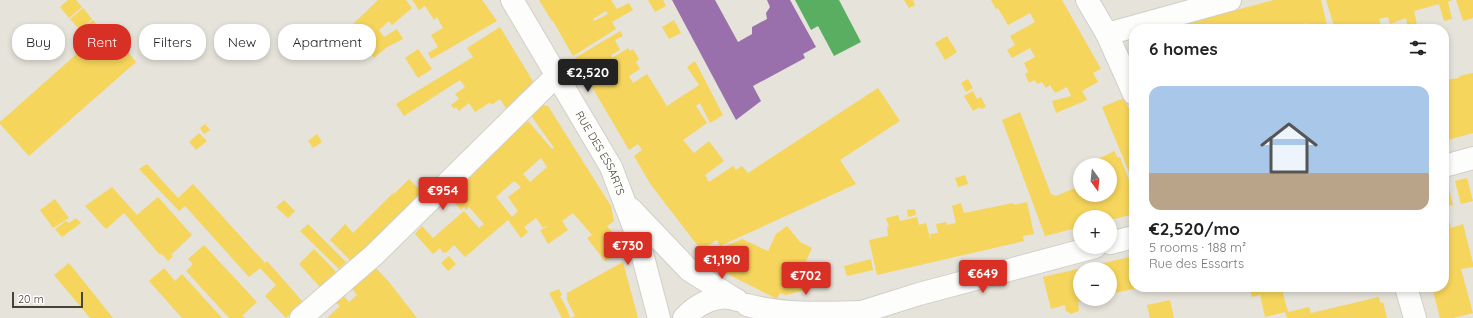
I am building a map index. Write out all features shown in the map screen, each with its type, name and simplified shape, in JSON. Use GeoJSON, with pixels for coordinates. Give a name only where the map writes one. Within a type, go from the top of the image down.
{"type":"FeatureCollection","features":[{"type":"Feature","properties":{"kind":"street","name":"RUE DES ESSARTS"},"geometry":{"type":"LineString","coordinates":[[512,0],[612,166],[638,238],[659,318]]}},
{"type":"Feature","properties":{"kind":"street"},"geometry":{"type":"LineString","coordinates":[[1087,0],[1107,34],[1129,83]]}},
{"type":"Feature","properties":{"kind":"street"},"geometry":{"type":"LineString","coordinates":[[1143,24],[1230,0]]}},
{"type":"Feature","properties":{"kind":"street"},"geometry":{"type":"LineString","coordinates":[[1107,34],[1129,28]]}},
{"type":"Feature","properties":{"kind":"street"},"geometry":{"type":"LineString","coordinates":[[301,318],[374,255],[557,74]]}},
{"type":"Feature","properties":{"kind":"street"},"geometry":{"type":"LineString","coordinates":[[1449,165],[1473,158]]}},
{"type":"Feature","properties":{"kind":"street"},"geometry":{"type":"LineString","coordinates":[[626,204],[689,270],[746,307]]}},
{"type":"Feature","properties":{"kind":"street"},"geometry":{"type":"LineString","coordinates":[[1117,241],[1129,238]]}},
{"type":"Feature","properties":{"kind":"street"},"geometry":{"type":"LineString","coordinates":[[684,318],[700,305],[720,297],[746,307],[778,312],[860,316],[919,294],[1073,253]]}},
{"type":"Feature","properties":{"kind":"street"},"geometry":{"type":"LineString","coordinates":[[1407,292],[1415,318]]}},
{"type":"Feature","properties":{"kind":"shaded area"},"geometry":{"type":"Polygon","coordinates":[[[0,0],[1473,0],[1473,318],[0,318],[0,0]]]}},
{"type":"Feature","properties":{"kind":"building: Homes"},"geometry":{"type":"Polygon","coordinates":[[[68,0],[76,0],[82,7],[69,18],[60,7],[68,0]]]}},
{"type":"Feature","properties":{"kind":"building: Homes"},"geometry":{"type":"Polygon","coordinates":[[[378,0],[406,0],[412,8],[392,25],[389,21],[379,30],[384,37],[397,29],[403,39],[387,47],[376,56],[376,24],[353,24],[378,0]]]}},
{"type":"Feature","properties":{"kind":"building: Homes"},"geometry":{"type":"Polygon","coordinates":[[[412,0],[482,0],[497,21],[431,59],[428,53],[438,47],[431,35],[443,28],[437,17],[434,20],[425,6],[419,10],[412,0]]]}},
{"type":"Feature","properties":{"kind":"building: Homes"},"geometry":{"type":"Polygon","coordinates":[[[539,0],[611,0],[617,9],[629,3],[633,10],[612,22],[616,29],[573,56],[539,0]],[[606,11],[593,19],[594,21],[608,14],[606,11]]]}},
{"type":"Feature","properties":{"kind":"building: Homes"},"geometry":{"type":"Polygon","coordinates":[[[648,0],[663,0],[666,6],[655,12],[648,0]]]}},
{"type":"Feature","properties":{"kind":"building: Homes"},"geometry":{"type":"Polygon","coordinates":[[[904,0],[913,0],[915,5],[909,8],[904,0]]]}},
{"type":"Feature","properties":{"kind":"building: Homes"},"geometry":{"type":"Polygon","coordinates":[[[991,0],[1062,0],[1101,69],[1093,73],[1098,82],[1082,91],[1087,100],[1056,113],[1052,101],[1071,96],[1067,87],[1055,93],[1050,85],[1046,88],[1042,82],[1037,84],[1035,80],[1029,83],[1025,74],[1028,72],[1024,63],[1035,57],[1030,48],[1012,58],[1007,50],[1015,45],[1010,36],[1035,22],[1030,13],[1008,25],[998,8],[996,9],[991,0]]]}},
{"type":"Feature","properties":{"kind":"building: Homes"},"geometry":{"type":"Polygon","coordinates":[[[1274,0],[1321,0],[1327,24],[1307,23],[1184,24],[1274,0]]]}},
{"type":"Feature","properties":{"kind":"building: Homes"},"geometry":{"type":"Polygon","coordinates":[[[1326,0],[1452,0],[1448,2],[1452,19],[1444,21],[1439,4],[1414,11],[1417,24],[1407,24],[1406,18],[1390,24],[1388,17],[1379,19],[1380,24],[1333,24],[1326,0]]]}},
{"type":"Feature","properties":{"kind":"building: Homes"},"geometry":{"type":"Polygon","coordinates":[[[1456,0],[1473,0],[1473,18],[1463,21],[1456,0]]]}},
{"type":"Feature","properties":{"kind":"building: Homes"},"geometry":{"type":"Polygon","coordinates":[[[83,8],[92,19],[87,24],[75,24],[70,19],[83,8]]]}},
{"type":"Feature","properties":{"kind":"building: Homes"},"geometry":{"type":"Polygon","coordinates":[[[93,20],[96,24],[88,24],[93,20]]]}},
{"type":"Feature","properties":{"kind":"building: Homes"},"geometry":{"type":"Polygon","coordinates":[[[674,20],[681,33],[669,39],[662,27],[674,20]]]}},
{"type":"Feature","properties":{"kind":"building: Homes"},"geometry":{"type":"Polygon","coordinates":[[[500,27],[534,83],[507,110],[500,99],[493,104],[489,103],[475,112],[469,103],[459,111],[456,107],[454,109],[451,105],[459,99],[455,94],[465,87],[460,80],[404,116],[396,104],[473,57],[467,48],[500,27]]]}},
{"type":"Feature","properties":{"kind":"building: Homes"},"geometry":{"type":"Polygon","coordinates":[[[620,31],[623,36],[615,40],[620,50],[611,55],[612,58],[628,48],[630,51],[633,49],[639,59],[636,62],[640,69],[629,76],[633,83],[647,74],[667,106],[699,85],[687,67],[695,61],[723,115],[710,123],[700,103],[696,106],[707,123],[683,140],[694,153],[709,141],[724,161],[705,175],[709,182],[733,166],[736,170],[742,166],[748,173],[878,88],[900,121],[840,160],[856,184],[720,246],[717,240],[701,250],[651,185],[634,156],[642,150],[638,144],[629,150],[575,58],[620,31]]]}},
{"type":"Feature","properties":{"kind":"building: Homes"},"geometry":{"type":"Polygon","coordinates":[[[947,36],[957,52],[945,60],[935,43],[947,36]]]}},
{"type":"Feature","properties":{"kind":"building: Homes"},"geometry":{"type":"Polygon","coordinates":[[[418,49],[432,69],[418,78],[405,58],[418,49]]]}},
{"type":"Feature","properties":{"kind":"building: Homes"},"geometry":{"type":"Polygon","coordinates":[[[131,56],[136,62],[29,156],[0,124],[0,122],[73,57],[73,60],[131,60],[131,56]]]}},
{"type":"Feature","properties":{"kind":"building: Homes"},"geometry":{"type":"Polygon","coordinates":[[[1473,73],[1473,133],[1449,140],[1449,79],[1459,78],[1459,76],[1473,73]]]}},
{"type":"Feature","properties":{"kind":"building: Homes"},"geometry":{"type":"Polygon","coordinates":[[[968,79],[973,88],[966,92],[961,83],[968,79]]]}},
{"type":"Feature","properties":{"kind":"building: Homes"},"geometry":{"type":"Polygon","coordinates":[[[973,91],[977,99],[981,97],[986,107],[981,109],[980,107],[973,111],[964,96],[973,91]]]}},
{"type":"Feature","properties":{"kind":"building: Homes"},"geometry":{"type":"Polygon","coordinates":[[[1124,98],[1129,109],[1129,172],[1102,107],[1124,98]]]}},
{"type":"Feature","properties":{"kind":"building: Homes"},"geometry":{"type":"Polygon","coordinates":[[[543,105],[548,106],[611,206],[614,221],[607,226],[619,240],[614,244],[621,254],[605,261],[587,238],[592,235],[573,213],[562,221],[568,230],[548,244],[540,230],[547,227],[546,226],[543,228],[536,218],[524,227],[528,232],[521,238],[508,220],[465,257],[454,245],[446,253],[443,253],[440,248],[433,254],[415,234],[422,226],[433,238],[464,211],[479,228],[484,224],[469,207],[466,210],[464,207],[461,210],[450,197],[478,165],[515,132],[528,121],[552,149],[554,148],[530,114],[543,105]],[[541,158],[523,174],[530,182],[547,167],[541,158]],[[514,181],[496,197],[512,217],[518,211],[508,197],[521,187],[514,181]]]}},
{"type":"Feature","properties":{"kind":"building: Homes"},"geometry":{"type":"Polygon","coordinates":[[[1020,112],[1051,194],[1056,196],[1073,189],[1073,202],[1117,202],[1117,158],[1101,158],[1114,151],[1118,158],[1120,157],[1129,180],[1129,215],[1117,218],[1117,210],[1073,210],[1073,229],[1045,236],[1002,120],[1020,112]]]}},
{"type":"Feature","properties":{"kind":"building: Homes"},"geometry":{"type":"Polygon","coordinates":[[[205,124],[210,130],[204,134],[200,128],[205,124]]]}},
{"type":"Feature","properties":{"kind":"building: Homes"},"geometry":{"type":"Polygon","coordinates":[[[199,133],[207,141],[196,150],[189,142],[199,133]]]}},
{"type":"Feature","properties":{"kind":"building: Homes"},"geometry":{"type":"Polygon","coordinates":[[[317,134],[322,142],[313,148],[308,141],[317,134]]]}},
{"type":"Feature","properties":{"kind":"building: Homes"},"geometry":{"type":"Polygon","coordinates":[[[147,164],[178,198],[193,184],[265,263],[267,261],[303,302],[286,318],[265,296],[276,285],[260,268],[249,277],[185,206],[179,211],[139,169],[147,164]]]}},
{"type":"Feature","properties":{"kind":"building: Homes"},"geometry":{"type":"Polygon","coordinates":[[[965,175],[968,184],[958,187],[955,178],[965,175]]]}},
{"type":"Feature","properties":{"kind":"building: Homes"},"geometry":{"type":"Polygon","coordinates":[[[1467,178],[1473,201],[1461,204],[1455,181],[1467,178]]]}},
{"type":"Feature","properties":{"kind":"building: Homes"},"geometry":{"type":"Polygon","coordinates":[[[409,179],[423,193],[353,263],[330,240],[345,224],[353,233],[409,179]]]}},
{"type":"Feature","properties":{"kind":"building: Homes"},"geometry":{"type":"Polygon","coordinates":[[[112,187],[137,215],[158,197],[192,235],[171,255],[173,256],[168,261],[162,254],[160,255],[124,213],[106,229],[85,206],[112,187]]]}},
{"type":"Feature","properties":{"kind":"building: Homes"},"geometry":{"type":"Polygon","coordinates":[[[1449,188],[1453,205],[1449,206],[1449,188]]]}},
{"type":"Feature","properties":{"kind":"building: Homes"},"geometry":{"type":"Polygon","coordinates":[[[55,199],[69,218],[53,228],[40,210],[55,199]]]}},
{"type":"Feature","properties":{"kind":"building: Homes"},"geometry":{"type":"Polygon","coordinates":[[[284,200],[295,211],[288,218],[276,207],[284,200]]]}},
{"type":"Feature","properties":{"kind":"building: Homes"},"geometry":{"type":"Polygon","coordinates":[[[1027,202],[1034,234],[1023,236],[1024,241],[877,275],[869,240],[888,236],[887,227],[889,227],[886,218],[898,215],[900,221],[917,217],[919,225],[926,223],[930,238],[930,234],[938,233],[936,224],[946,222],[947,225],[956,223],[952,206],[961,203],[964,213],[1013,203],[1014,205],[1027,202]]]}},
{"type":"Feature","properties":{"kind":"building: Homes"},"geometry":{"type":"Polygon","coordinates":[[[915,209],[916,215],[908,217],[907,210],[915,209]]]}},
{"type":"Feature","properties":{"kind":"building: Homes"},"geometry":{"type":"Polygon","coordinates":[[[76,218],[81,223],[62,237],[55,229],[66,221],[69,223],[76,218]]]}},
{"type":"Feature","properties":{"kind":"building: Homes"},"geometry":{"type":"Polygon","coordinates":[[[1449,221],[1451,228],[1463,224],[1473,267],[1461,269],[1473,313],[1453,318],[1440,318],[1433,292],[1449,292],[1449,221]]]}},
{"type":"Feature","properties":{"kind":"building: Homes"},"geometry":{"type":"Polygon","coordinates":[[[308,224],[346,262],[339,269],[300,231],[308,224]]]}},
{"type":"Feature","properties":{"kind":"building: Homes"},"geometry":{"type":"Polygon","coordinates":[[[787,226],[800,242],[812,248],[800,274],[821,286],[786,295],[780,293],[777,299],[710,265],[719,248],[742,239],[768,251],[776,234],[787,226]]]}},
{"type":"Feature","properties":{"kind":"building: Homes"},"geometry":{"type":"Polygon","coordinates":[[[204,245],[257,302],[242,316],[246,318],[229,318],[186,271],[193,264],[188,259],[204,245]]]}},
{"type":"Feature","properties":{"kind":"building: Homes"},"geometry":{"type":"Polygon","coordinates":[[[314,249],[336,272],[320,287],[299,264],[314,249]]]}},
{"type":"Feature","properties":{"kind":"building: Homes"},"geometry":{"type":"Polygon","coordinates":[[[449,256],[456,264],[448,271],[441,263],[449,256]]]}},
{"type":"Feature","properties":{"kind":"building: Homes"},"geometry":{"type":"Polygon","coordinates":[[[1129,257],[1129,290],[1117,292],[1117,262],[1108,262],[1129,257]]]}},
{"type":"Feature","properties":{"kind":"building: Homes"},"geometry":{"type":"Polygon","coordinates":[[[871,259],[873,270],[847,276],[844,266],[871,259]]]}},
{"type":"Feature","properties":{"kind":"building: Homes"},"geometry":{"type":"Polygon","coordinates":[[[623,262],[638,318],[570,318],[575,316],[567,300],[567,293],[623,262]]]}},
{"type":"Feature","properties":{"kind":"building: Homes"},"geometry":{"type":"Polygon","coordinates":[[[69,263],[113,318],[90,318],[54,275],[69,263]]]}},
{"type":"Feature","properties":{"kind":"building: Homes"},"geometry":{"type":"Polygon","coordinates":[[[164,268],[175,281],[182,274],[222,318],[182,318],[149,281],[164,268]]]}},
{"type":"Feature","properties":{"kind":"building: Homes"},"geometry":{"type":"Polygon","coordinates":[[[376,268],[417,318],[327,318],[340,306],[336,303],[344,296],[349,302],[357,295],[351,288],[376,268]]]}},
{"type":"Feature","properties":{"kind":"building: Homes"},"geometry":{"type":"Polygon","coordinates":[[[1073,270],[1073,306],[1078,306],[1079,311],[1071,314],[1066,311],[1065,305],[1051,309],[1043,277],[1073,270]]]}},
{"type":"Feature","properties":{"kind":"building: Homes"},"geometry":{"type":"Polygon","coordinates":[[[559,289],[562,295],[560,296],[570,318],[562,318],[549,293],[559,289]]]}},
{"type":"Feature","properties":{"kind":"building: Homes"},"geometry":{"type":"Polygon","coordinates":[[[1250,292],[1283,292],[1288,312],[1309,307],[1311,313],[1379,297],[1380,303],[1383,302],[1387,318],[1287,318],[1285,312],[1265,317],[1260,295],[1252,297],[1250,292]]]}},
{"type":"Feature","properties":{"kind":"building: Homes"},"geometry":{"type":"Polygon","coordinates":[[[1170,300],[1174,318],[1150,318],[1147,305],[1170,300]]]}},
{"type":"Feature","properties":{"kind":"building: Offices"},"geometry":{"type":"Polygon","coordinates":[[[672,0],[715,0],[738,42],[752,34],[752,27],[767,19],[766,13],[770,7],[767,0],[790,0],[816,47],[803,54],[805,58],[753,86],[761,101],[736,120],[672,0]]]}},
{"type":"Feature","properties":{"kind":"building: Public"},"geometry":{"type":"Polygon","coordinates":[[[795,0],[839,0],[861,42],[834,56],[818,26],[811,30],[795,0]]]}}]}
